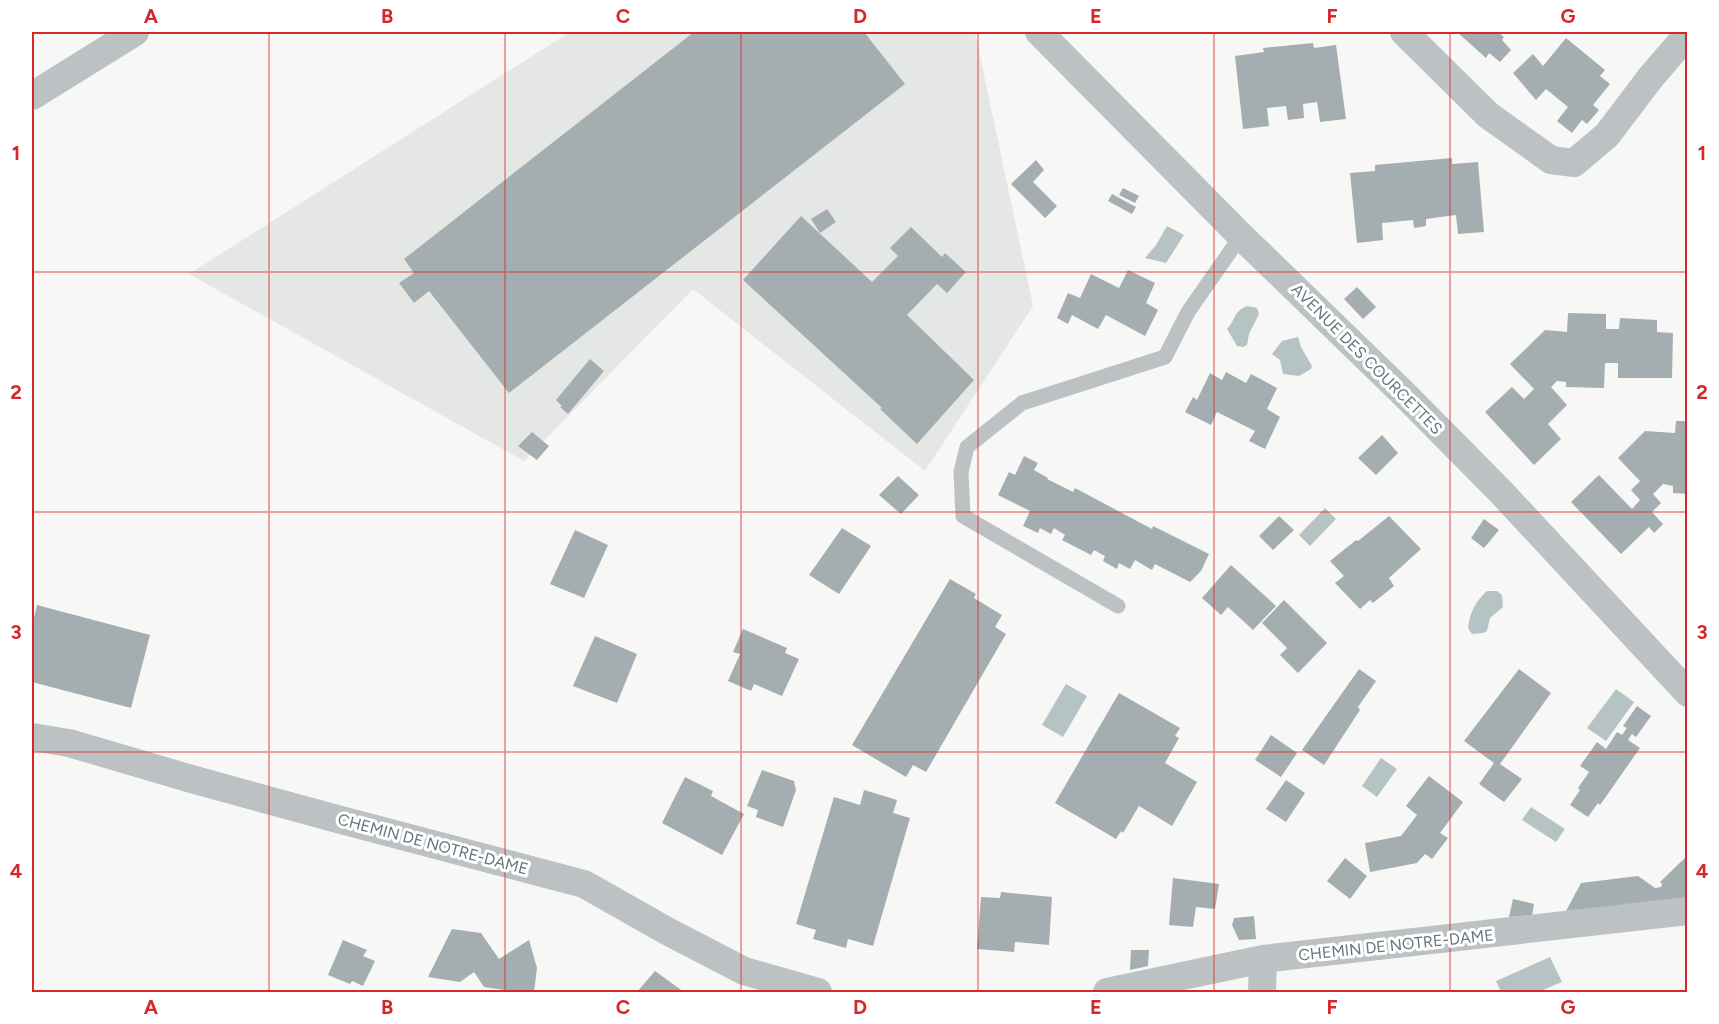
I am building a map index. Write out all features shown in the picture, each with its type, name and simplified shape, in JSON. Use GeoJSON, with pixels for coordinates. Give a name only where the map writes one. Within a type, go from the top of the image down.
{"type":"FeatureCollection","features":[{"type":"Feature","properties":{"kind":"street"},"geometry":{"type":"LineString","coordinates":[[32,96],[135,32]]}},
{"type":"Feature","properties":{"kind":"street","name":"AVENUE DES COURCETTES"},"geometry":{"type":"LineString","coordinates":[[1039,32],[1241,236],[1500,491],[1688,693]]}},
{"type":"Feature","properties":{"kind":"street"},"geometry":{"type":"LineString","coordinates":[[1404,32],[1488,115],[1551,160],[1574,163],[1607,135],[1651,77],[1688,34]]}},
{"type":"Feature","properties":{"kind":"street","name":"CHEMIN DE NOTRE-DAME"},"geometry":{"type":"LineString","coordinates":[[32,737],[69,743],[341,820],[584,884],[744,971],[818,993]]}},
{"type":"Feature","properties":{"kind":"street","name":"CHEMIN DE NOTRE-DAME"},"geometry":{"type":"LineString","coordinates":[[1107,993],[1263,959],[1688,911]]}},
{"type":"Feature","properties":{"kind":"street"},"geometry":{"type":"LineString","coordinates":[[1262,993],[1263,959]]}},
{"type":"Feature","properties":{"kind":"lane"},"geometry":{"type":"LineString","coordinates":[[1118,606],[963,516],[961,472],[967,447],[1022,403],[1165,357],[1188,312],[1241,236]]}},
{"type":"Feature","properties":{"kind":"shaded area"},"geometry":{"type":"Polygon","coordinates":[[[570,32],[975,32],[1033,306],[925,471],[693,289],[524,461],[189,274],[570,32]]]}},
{"type":"Feature","properties":{"kind":"shaded area"},"geometry":{"type":"Polygon","coordinates":[[[1167,226],[1184,235],[1166,263],[1145,258],[1156,245],[1167,226]]]}},
{"type":"Feature","properties":{"kind":"shaded area"},"geometry":{"type":"Polygon","coordinates":[[[1247,306],[1257,308],[1259,314],[1249,334],[1247,345],[1237,346],[1227,329],[1237,313],[1247,306]]]}},
{"type":"Feature","properties":{"kind":"shaded area"},"geometry":{"type":"Polygon","coordinates":[[[1298,337],[1312,366],[1311,369],[1299,376],[1283,374],[1280,360],[1272,354],[1282,341],[1298,337]]]}},
{"type":"Feature","properties":{"kind":"shaded area"},"geometry":{"type":"Polygon","coordinates":[[[1325,508],[1336,519],[1310,546],[1299,535],[1325,508]]]}},
{"type":"Feature","properties":{"kind":"shaded area"},"geometry":{"type":"Polygon","coordinates":[[[1487,591],[1497,591],[1502,595],[1503,607],[1490,618],[1487,631],[1472,634],[1468,628],[1472,612],[1476,603],[1487,591]]]}},
{"type":"Feature","properties":{"kind":"shaded area"},"geometry":{"type":"Polygon","coordinates":[[[1066,684],[1087,696],[1063,737],[1042,725],[1066,684]]]}},
{"type":"Feature","properties":{"kind":"shaded area"},"geometry":{"type":"Polygon","coordinates":[[[1616,689],[1634,702],[1606,741],[1587,728],[1616,689]]]}},
{"type":"Feature","properties":{"kind":"shaded area"},"geometry":{"type":"Polygon","coordinates":[[[1381,758],[1397,769],[1377,797],[1362,786],[1381,758]]]}},
{"type":"Feature","properties":{"kind":"shaded area"},"geometry":{"type":"Polygon","coordinates":[[[1531,807],[1565,829],[1556,842],[1522,820],[1531,807]]]}},
{"type":"Feature","properties":{"kind":"shaded area"},"geometry":{"type":"Polygon","coordinates":[[[1550,957],[1562,982],[1538,992],[1501,992],[1496,981],[1550,957]]]}},
{"type":"Feature","properties":{"kind":"building"},"geometry":{"type":"Polygon","coordinates":[[[694,32],[864,32],[905,84],[509,393],[429,291],[414,303],[399,283],[414,273],[404,259],[694,32]]]}},
{"type":"Feature","properties":{"kind":"building"},"geometry":{"type":"Polygon","coordinates":[[[1457,32],[1498,32],[1504,37],[1502,40],[1511,50],[1500,62],[1489,53],[1486,58],[1457,32]]]}},
{"type":"Feature","properties":{"kind":"building"},"geometry":{"type":"Polygon","coordinates":[[[1566,38],[1605,70],[1600,76],[1610,84],[1593,105],[1599,110],[1587,124],[1582,120],[1572,133],[1557,121],[1568,107],[1546,89],[1536,100],[1513,73],[1533,54],[1543,66],[1566,38]]]}},
{"type":"Feature","properties":{"kind":"building"},"geometry":{"type":"Polygon","coordinates":[[[1313,43],[1314,48],[1336,45],[1346,119],[1320,122],[1317,102],[1303,104],[1304,118],[1288,120],[1286,106],[1267,108],[1269,126],[1243,129],[1235,56],[1264,52],[1263,48],[1313,43]]]}},
{"type":"Feature","properties":{"kind":"building"},"geometry":{"type":"Polygon","coordinates":[[[1452,158],[1452,164],[1478,162],[1484,232],[1458,234],[1456,215],[1426,219],[1426,226],[1414,228],[1413,220],[1382,223],[1383,240],[1357,243],[1350,173],[1375,171],[1375,165],[1452,158]]]}},
{"type":"Feature","properties":{"kind":"building"},"geometry":{"type":"Polygon","coordinates":[[[1036,160],[1044,170],[1033,182],[1057,206],[1045,218],[1011,184],[1036,160]]]}},
{"type":"Feature","properties":{"kind":"building"},"geometry":{"type":"Polygon","coordinates":[[[1123,188],[1139,196],[1135,203],[1119,195],[1123,188]]]}},
{"type":"Feature","properties":{"kind":"building"},"geometry":{"type":"Polygon","coordinates":[[[1112,194],[1136,207],[1132,214],[1108,201],[1112,194]]]}},
{"type":"Feature","properties":{"kind":"building"},"geometry":{"type":"Polygon","coordinates":[[[827,209],[836,222],[820,233],[811,219],[827,209]]]}},
{"type":"Feature","properties":{"kind":"building"},"geometry":{"type":"Polygon","coordinates":[[[801,216],[872,282],[898,256],[890,248],[911,227],[942,257],[945,253],[966,272],[947,293],[937,284],[907,315],[974,380],[917,444],[880,409],[882,408],[743,280],[801,216]]]}},
{"type":"Feature","properties":{"kind":"building"},"geometry":{"type":"Polygon","coordinates":[[[1128,270],[1155,283],[1146,303],[1158,310],[1145,336],[1106,315],[1098,329],[1072,315],[1068,324],[1057,318],[1068,293],[1080,298],[1091,274],[1119,288],[1128,270]]]}},
{"type":"Feature","properties":{"kind":"building"},"geometry":{"type":"Polygon","coordinates":[[[1357,287],[1376,307],[1363,319],[1344,299],[1357,287]]]}},
{"type":"Feature","properties":{"kind":"building"},"geometry":{"type":"Polygon","coordinates":[[[1568,313],[1606,314],[1606,329],[1619,329],[1620,318],[1657,320],[1657,332],[1673,333],[1672,378],[1618,378],[1618,363],[1605,363],[1604,388],[1566,387],[1566,382],[1557,381],[1551,387],[1567,405],[1548,424],[1561,439],[1534,465],[1485,412],[1512,387],[1524,399],[1534,389],[1510,364],[1545,330],[1567,332],[1568,313]]]}},
{"type":"Feature","properties":{"kind":"building"},"geometry":{"type":"Polygon","coordinates":[[[590,359],[604,371],[568,414],[556,400],[590,359]]]}},
{"type":"Feature","properties":{"kind":"building"},"geometry":{"type":"Polygon","coordinates":[[[1226,372],[1246,383],[1251,374],[1277,388],[1267,409],[1280,417],[1265,449],[1249,441],[1255,431],[1217,412],[1211,425],[1185,412],[1193,397],[1197,400],[1210,373],[1222,380],[1226,372]]]}},
{"type":"Feature","properties":{"kind":"building"},"geometry":{"type":"Polygon","coordinates":[[[1676,421],[1688,421],[1688,494],[1673,493],[1673,486],[1663,484],[1653,494],[1661,503],[1652,512],[1663,524],[1654,533],[1649,527],[1621,554],[1571,502],[1599,475],[1632,509],[1640,500],[1631,490],[1640,481],[1618,458],[1645,431],[1675,433],[1676,421]]]}},
{"type":"Feature","properties":{"kind":"building"},"geometry":{"type":"Polygon","coordinates":[[[532,432],[549,446],[537,460],[518,446],[532,432]]]}},
{"type":"Feature","properties":{"kind":"building"},"geometry":{"type":"Polygon","coordinates":[[[1382,435],[1398,453],[1376,475],[1358,458],[1382,435]]]}},
{"type":"Feature","properties":{"kind":"building"},"geometry":{"type":"Polygon","coordinates":[[[1024,456],[1038,463],[1034,470],[1047,479],[1073,492],[1075,488],[1152,529],[1153,526],[1209,554],[1201,571],[1190,582],[1155,564],[1152,570],[1135,560],[1130,569],[1119,563],[1117,569],[1103,561],[1105,556],[1094,550],[1091,555],[1062,540],[1065,535],[1054,528],[1051,534],[1040,528],[1038,533],[1023,526],[1030,511],[998,495],[1009,472],[1015,475],[1024,456]]]}},
{"type":"Feature","properties":{"kind":"building"},"geometry":{"type":"Polygon","coordinates":[[[898,476],[919,495],[901,514],[879,495],[898,476]]]}},
{"type":"Feature","properties":{"kind":"building"},"geometry":{"type":"Polygon","coordinates":[[[1279,516],[1294,530],[1273,550],[1259,536],[1279,516]]]}},
{"type":"Feature","properties":{"kind":"building"},"geometry":{"type":"Polygon","coordinates":[[[1389,516],[1421,549],[1389,578],[1394,586],[1373,603],[1370,600],[1360,609],[1335,583],[1344,576],[1330,561],[1389,516]]]}},
{"type":"Feature","properties":{"kind":"building"},"geometry":{"type":"Polygon","coordinates":[[[1484,519],[1499,530],[1484,548],[1471,538],[1484,519]]]}},
{"type":"Feature","properties":{"kind":"building"},"geometry":{"type":"Polygon","coordinates":[[[842,528],[871,546],[839,594],[809,575],[842,528]]]}},
{"type":"Feature","properties":{"kind":"building"},"geometry":{"type":"Polygon","coordinates":[[[575,530],[608,545],[584,598],[550,584],[575,530]]]}},
{"type":"Feature","properties":{"kind":"building"},"geometry":{"type":"Polygon","coordinates":[[[1231,565],[1276,606],[1253,630],[1228,607],[1221,615],[1202,598],[1231,565]]]}},
{"type":"Feature","properties":{"kind":"building"},"geometry":{"type":"Polygon","coordinates":[[[950,579],[976,594],[974,598],[1002,615],[995,627],[1006,634],[926,772],[913,765],[906,777],[852,745],[950,579]]]}},
{"type":"Feature","properties":{"kind":"building"},"geometry":{"type":"Polygon","coordinates":[[[1284,600],[1327,643],[1298,673],[1280,655],[1287,648],[1262,623],[1284,600]]]}},
{"type":"Feature","properties":{"kind":"building"},"geometry":{"type":"Polygon","coordinates":[[[37,605],[150,635],[131,708],[32,682],[32,626],[37,605]]]}},
{"type":"Feature","properties":{"kind":"building"},"geometry":{"type":"Polygon","coordinates":[[[743,629],[787,648],[785,653],[799,659],[782,696],[754,684],[751,691],[728,681],[740,654],[733,652],[743,629]]]}},
{"type":"Feature","properties":{"kind":"building"},"geometry":{"type":"Polygon","coordinates":[[[595,636],[637,654],[617,703],[573,686],[595,636]]]}},
{"type":"Feature","properties":{"kind":"building"},"geometry":{"type":"Polygon","coordinates":[[[1359,669],[1376,681],[1324,765],[1302,750],[1359,669]]]}},
{"type":"Feature","properties":{"kind":"building"},"geometry":{"type":"Polygon","coordinates":[[[1519,669],[1551,693],[1500,764],[1522,779],[1504,802],[1479,784],[1494,763],[1464,741],[1519,669]]]}},
{"type":"Feature","properties":{"kind":"building"},"geometry":{"type":"Polygon","coordinates":[[[1119,693],[1180,728],[1175,736],[1179,738],[1165,763],[1197,782],[1172,826],[1139,806],[1123,833],[1121,831],[1116,839],[1055,803],[1119,693]]]}},
{"type":"Feature","properties":{"kind":"building"},"geometry":{"type":"Polygon","coordinates":[[[1637,706],[1651,716],[1636,737],[1632,734],[1628,740],[1640,748],[1600,805],[1598,803],[1588,817],[1570,805],[1589,772],[1580,766],[1597,742],[1606,749],[1617,732],[1622,735],[1627,728],[1623,726],[1637,706]]]}},
{"type":"Feature","properties":{"kind":"building"},"geometry":{"type":"Polygon","coordinates":[[[1271,735],[1297,753],[1281,777],[1255,760],[1271,735]]]}},
{"type":"Feature","properties":{"kind":"building"},"geometry":{"type":"Polygon","coordinates":[[[762,770],[794,781],[796,790],[783,827],[756,817],[758,810],[747,806],[762,770]]]}},
{"type":"Feature","properties":{"kind":"building"},"geometry":{"type":"Polygon","coordinates":[[[1429,776],[1463,802],[1440,833],[1448,838],[1432,859],[1425,854],[1417,863],[1370,872],[1365,843],[1401,836],[1417,815],[1406,806],[1429,776]]]}},
{"type":"Feature","properties":{"kind":"building"},"geometry":{"type":"Polygon","coordinates":[[[685,777],[713,791],[711,796],[744,814],[722,855],[662,823],[685,777]]]}},
{"type":"Feature","properties":{"kind":"building"},"geometry":{"type":"Polygon","coordinates":[[[1286,780],[1305,793],[1286,822],[1266,809],[1286,780]]]}},
{"type":"Feature","properties":{"kind":"building"},"geometry":{"type":"Polygon","coordinates":[[[864,790],[897,800],[893,813],[910,818],[873,946],[848,939],[846,948],[813,939],[816,930],[796,924],[834,797],[860,805],[864,790]]]}},
{"type":"Feature","properties":{"kind":"building"},"geometry":{"type":"Polygon","coordinates":[[[1688,855],[1688,899],[1566,911],[1581,883],[1638,876],[1655,888],[1661,887],[1660,882],[1688,855]]]}},
{"type":"Feature","properties":{"kind":"building"},"geometry":{"type":"Polygon","coordinates":[[[1345,858],[1367,876],[1350,899],[1327,881],[1345,858]]]}},
{"type":"Feature","properties":{"kind":"building"},"geometry":{"type":"Polygon","coordinates":[[[1173,878],[1219,884],[1215,909],[1196,907],[1193,927],[1169,925],[1173,878]]]}},
{"type":"Feature","properties":{"kind":"building"},"geometry":{"type":"Polygon","coordinates":[[[1001,892],[1052,897],[1049,945],[1015,942],[1014,952],[977,949],[981,897],[1000,898],[1001,892]]]}},
{"type":"Feature","properties":{"kind":"building"},"geometry":{"type":"Polygon","coordinates":[[[1513,899],[1534,904],[1532,915],[1509,917],[1513,899]]]}},
{"type":"Feature","properties":{"kind":"building"},"geometry":{"type":"Polygon","coordinates":[[[1254,916],[1256,939],[1239,940],[1232,925],[1234,918],[1254,916]]]}},
{"type":"Feature","properties":{"kind":"building"},"geometry":{"type":"Polygon","coordinates":[[[452,929],[481,933],[499,959],[529,940],[537,968],[534,992],[484,987],[474,972],[460,982],[428,977],[452,929]]]}},
{"type":"Feature","properties":{"kind":"building"},"geometry":{"type":"Polygon","coordinates":[[[343,940],[367,950],[363,956],[375,961],[363,986],[352,981],[350,984],[328,975],[343,940]]]}},
{"type":"Feature","properties":{"kind":"building"},"geometry":{"type":"Polygon","coordinates":[[[1131,950],[1149,950],[1148,966],[1130,970],[1131,950]]]}},
{"type":"Feature","properties":{"kind":"building"},"geometry":{"type":"Polygon","coordinates":[[[655,971],[684,992],[637,992],[655,971]]]}}]}
